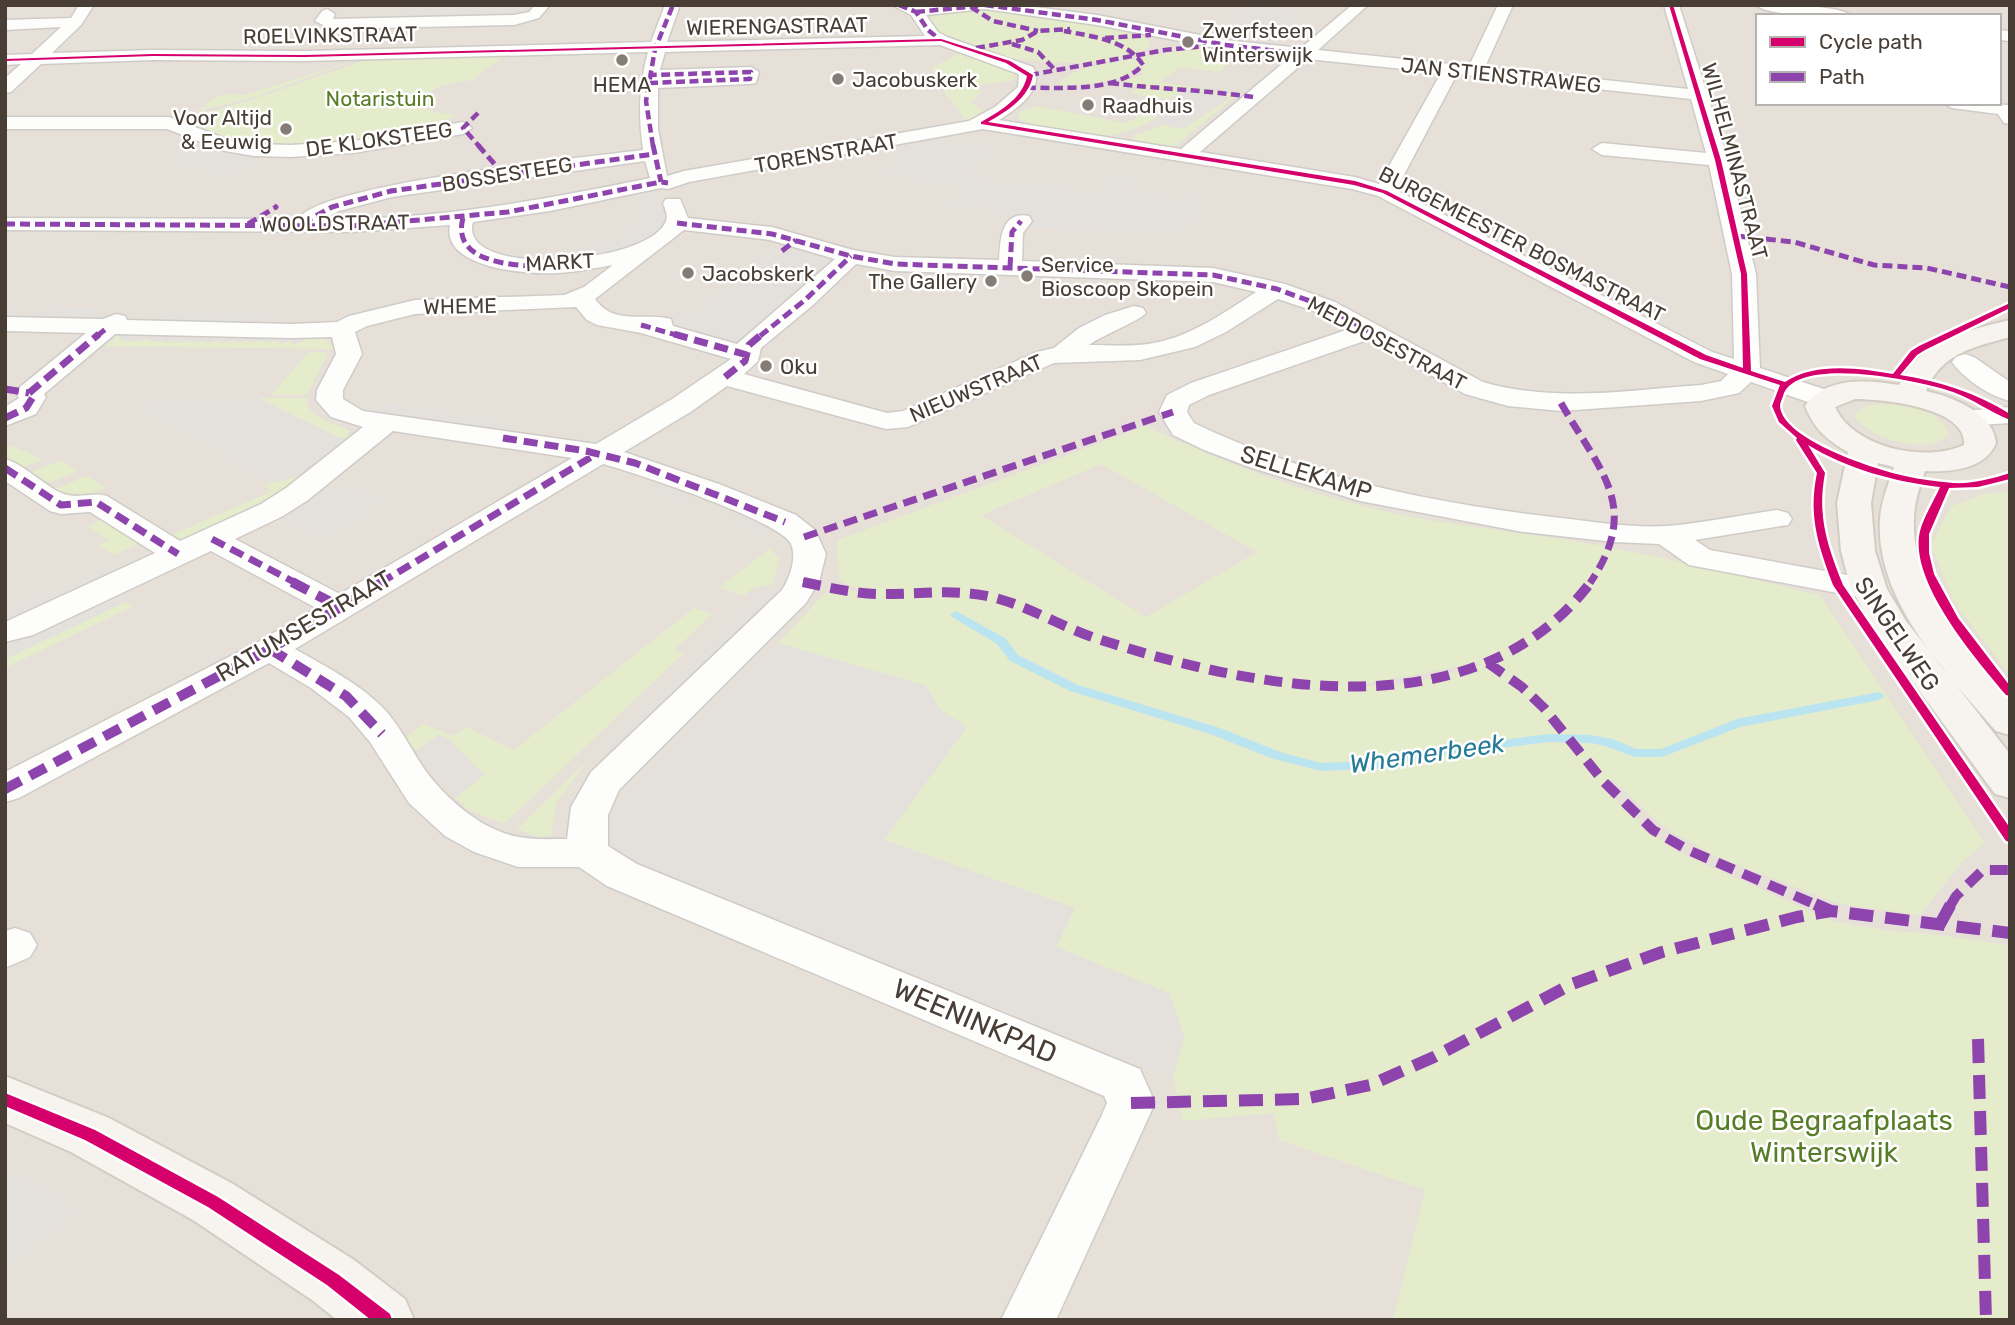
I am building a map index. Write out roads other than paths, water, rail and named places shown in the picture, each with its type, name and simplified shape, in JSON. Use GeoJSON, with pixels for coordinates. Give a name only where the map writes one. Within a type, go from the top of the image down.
{"type":"FeatureCollection","features":[{"type":"Feature","properties":{"kind":"main road"},"geometry":{"type":"LineString","coordinates":[[1952,412],[1965,362],[1986,343],[2010,329]]}},
{"type":"Feature","properties":{"kind":"main road"},"geometry":{"type":"LineString","coordinates":[[1909,395],[1925,364],[1932,358],[1976,338],[2010,329]]}},
{"type":"Feature","properties":{"kind":"main road"},"geometry":{"type":"LineString","coordinates":[[1867,390],[1909,395],[1952,412],[1980,437],[1980,445],[1975,452],[1948,461],[1912,461],[1865,448],[1828,427],[1821,416],[1820,407],[1826,399],[1838,393],[1867,390]]}},
{"type":"Feature","properties":{"kind":"main road","name":"SINGELWEG"},"geometry":{"type":"LineString","coordinates":[[1865,448],[1854,503],[1858,551],[1869,589],[1889,625],[2010,784]]}},
{"type":"Feature","properties":{"kind":"main road","name":"SINGELWEG"},"geometry":{"type":"LineString","coordinates":[[1912,461],[1897,517],[1898,536],[1915,596],[1935,627],[2010,722]]}},
{"type":"Feature","properties":{"kind":"main road"},"geometry":{"type":"LineString","coordinates":[[5,1099],[90,1135],[213,1202],[332,1280],[384,1320]]}},
{"type":"Feature","properties":{"kind":"street"},"geometry":{"type":"LineString","coordinates":[[5,88],[76,22],[87,5]]}},
{"type":"Feature","properties":{"kind":"street"},"geometry":{"type":"LineString","coordinates":[[327,14],[323,22],[331,24],[514,20],[534,15],[542,5]]}},
{"type":"Feature","properties":{"kind":"street"},"geometry":{"type":"LineString","coordinates":[[673,5],[655,49],[646,101],[654,154],[665,192],[676,209],[677,223],[739,229],[789,245],[836,266],[749,345],[745,361],[725,377]]}},
{"type":"Feature","properties":{"kind":"street"},"geometry":{"type":"LineString","coordinates":[[899,5],[916,12],[928,30],[941,40],[1008,62],[1030,75],[1027,88],[984,123]]}},
{"type":"Feature","properties":{"kind":"street","name":"JAN STIENSTRAWEG"},"geometry":{"type":"LineString","coordinates":[[916,12],[985,5],[1125,26],[1226,45],[1699,95]]}},
{"type":"Feature","properties":{"kind":"street"},"geometry":{"type":"LineString","coordinates":[[1184,156],[1361,5]]}},
{"type":"Feature","properties":{"kind":"street"},"geometry":{"type":"LineString","coordinates":[[1474,72],[1506,5]]}},
{"type":"Feature","properties":{"kind":"street","name":"WILHELMINASTRAAT"},"geometry":{"type":"LineString","coordinates":[[1671,5],[1718,160],[1744,274],[1746,372]]}},
{"type":"Feature","properties":{"kind":"street"},"geometry":{"type":"LineString","coordinates":[[1763,5],[1830,14]]}},
{"type":"Feature","properties":{"kind":"street"},"geometry":{"type":"LineString","coordinates":[[5,25],[76,22]]}},
{"type":"Feature","properties":{"kind":"street"},"geometry":{"type":"LineString","coordinates":[[373,54],[380,51],[404,23]]}},
{"type":"Feature","properties":{"kind":"street","name":"WIERENGASTRAAT"},"geometry":{"type":"LineString","coordinates":[[655,49],[941,40]]}},
{"type":"Feature","properties":{"kind":"street","name":"ROELVINKSTRAAT"},"geometry":{"type":"LineString","coordinates":[[5,60],[655,49]]}},
{"type":"Feature","properties":{"kind":"street"},"geometry":{"type":"LineString","coordinates":[[1385,192],[1451,70]]}},
{"type":"Feature","properties":{"kind":"street"},"geometry":{"type":"LineString","coordinates":[[1970,105],[2005,109],[2010,119]]}},
{"type":"Feature","properties":{"kind":"street"},"geometry":{"type":"LineString","coordinates":[[478,113],[463,128],[505,175]]}},
{"type":"Feature","properties":{"kind":"street","name":"DE KLOKSTEEG"},"geometry":{"type":"LineString","coordinates":[[5,124],[169,123],[225,145],[254,150],[291,151],[354,147],[463,128]]}},
{"type":"Feature","properties":{"kind":"street","name":"TORENSTRAAT"},"geometry":{"type":"LineString","coordinates":[[664,183],[684,177],[984,123]]}},
{"type":"Feature","properties":{"kind":"street","name":"BURGEMEESTER BOSMASTRAAT"},"geometry":{"type":"LineString","coordinates":[[984,123],[1355,183],[1385,192],[1703,357],[1826,399]]}},
{"type":"Feature","properties":{"kind":"street"},"geometry":{"type":"LineString","coordinates":[[1602,150],[1718,160]]}},
{"type":"Feature","properties":{"kind":"street","name":"BOSSESTEEG"},"geometry":{"type":"LineString","coordinates":[[300,224],[332,207],[391,191],[654,154]]}},
{"type":"Feature","properties":{"kind":"street","name":"WOOLDSTRAAT"},"geometry":{"type":"LineString","coordinates":[[5,224],[352,226],[463,218],[573,201],[664,183]]}},
{"type":"Feature","properties":{"kind":"street"},"geometry":{"type":"LineString","coordinates":[[246,226],[276,207],[274,206]]}},
{"type":"Feature","properties":{"kind":"street","name":"MARKT"},"geometry":{"type":"LineString","coordinates":[[463,218],[460,233],[463,242],[470,250],[502,263],[554,267],[602,261],[646,251]]}},
{"type":"Feature","properties":{"kind":"street"},"geometry":{"type":"LineString","coordinates":[[1010,267],[1012,232],[1021,221]]}},
{"type":"Feature","properties":{"kind":"street","name":"MARKT"},"geometry":{"type":"LineString","coordinates":[[677,223],[666,237],[582,298],[585,306],[603,318],[747,355]]}},
{"type":"Feature","properties":{"kind":"street","name":"MEDDOSESTRAAT"},"geometry":{"type":"LineString","coordinates":[[836,266],[895,264],[1213,275],[1277,289],[1326,307],[1474,388],[1508,398],[1561,403],[1701,393],[1730,387],[1746,372]]}},
{"type":"Feature","properties":{"kind":"street","name":"NIEUWSTRAAT"},"geometry":{"type":"LineString","coordinates":[[725,377],[886,421],[908,419],[1046,357],[1064,352],[1152,351],[1189,342],[1277,289]]}},
{"type":"Feature","properties":{"kind":"street","name":"WHEME"},"geometry":{"type":"LineString","coordinates":[[5,324],[292,331],[342,329],[358,321],[415,307],[551,304],[582,298]]}},
{"type":"Feature","properties":{"kind":"street"},"geometry":{"type":"LineString","coordinates":[[5,302],[273,309],[316,319],[342,329],[349,354],[330,390],[329,400],[335,408],[350,416],[598,453],[635,464],[785,522],[804,537],[810,554],[803,582],[794,596],[604,781],[588,811],[585,829],[588,852],[542,854],[517,851],[461,828],[445,816],[415,783],[366,712],[270,649]]}},
{"type":"Feature","properties":{"kind":"street"},"geometry":{"type":"LineString","coordinates":[[17,391],[136,306]]}},
{"type":"Feature","properties":{"kind":"street","name":"NIEUWSTRAAT"},"geometry":{"type":"LineString","coordinates":[[1064,352],[1089,331],[1110,320],[1134,313]]}},
{"type":"Feature","properties":{"kind":"street","name":"MARKT"},"geometry":{"type":"LineString","coordinates":[[641,326],[668,324]]}},
{"type":"Feature","properties":{"kind":"street","name":"SELLEKAMP"},"geometry":{"type":"LineString","coordinates":[[1368,331],[1200,389],[1177,401],[1173,412],[1184,429],[1214,444],[1262,462],[1371,495],[1523,523],[1614,533],[1666,535],[1777,519]]}},
{"type":"Feature","properties":{"kind":"street"},"geometry":{"type":"LineString","coordinates":[[1965,362],[1983,377],[2010,393]]}},
{"type":"Feature","properties":{"kind":"street","name":"RATUMSESTRAAT"},"geometry":{"type":"LineString","coordinates":[[5,789],[270,649],[725,377]]}},
{"type":"Feature","properties":{"kind":"street"},"geometry":{"type":"LineString","coordinates":[[5,418],[31,402],[33,397],[17,391]]}},
{"type":"Feature","properties":{"kind":"street"},"geometry":{"type":"LineString","coordinates":[[1952,412],[2010,415]]}},
{"type":"Feature","properties":{"kind":"street"},"geometry":{"type":"LineString","coordinates":[[5,632],[21,628],[286,502],[387,422]]}},
{"type":"Feature","properties":{"kind":"street"},"geometry":{"type":"LineString","coordinates":[[5,468],[61,505],[96,502],[178,554]]}},
{"type":"Feature","properties":{"kind":"street"},"geometry":{"type":"LineString","coordinates":[[1666,535],[1700,558],[1869,589]]}},
{"type":"Feature","properties":{"kind":"street"},"geometry":{"type":"LineString","coordinates":[[212,539],[340,607]]}},
{"type":"Feature","properties":{"kind":"street","name":"WEENINKPAD"},"geometry":{"type":"LineString","coordinates":[[588,852],[603,865],[622,874],[1123,1083],[1131,1103],[1123,1123],[1028,1320]]}},
{"type":"Feature","properties":{"kind":"waterway","name":"Whemerbeek"},"geometry":{"type":"LineString","coordinates":[[956,615],[1001,641],[1014,658],[1074,688],[1215,731],[1276,755],[1321,767],[1384,764],[1425,753],[1550,738],[1590,739],[1608,742],[1635,753],[1662,753],[1737,723],[1879,696]]}},
{"type":"Feature","properties":{"kind":"place","name":"Zwerfsteen Winterswijk"},"geometry":{"type":"Point","coordinates":[1188,42]}},
{"type":"Feature","properties":{"kind":"place","name":"HEMA"},"geometry":{"type":"Point","coordinates":[622,60]}},
{"type":"Feature","properties":{"kind":"place","name":"Jacobuskerk"},"geometry":{"type":"Point","coordinates":[838,79]}},
{"type":"Feature","properties":{"kind":"place","name":"Raadhuis"},"geometry":{"type":"Point","coordinates":[1088,105]}},
{"type":"Feature","properties":{"kind":"place","name":"Voor Altijd & Eeuwig"},"geometry":{"type":"Point","coordinates":[286,129]}},
{"type":"Feature","properties":{"kind":"place","name":"Jacobskerk"},"geometry":{"type":"Point","coordinates":[688,273]}},
{"type":"Feature","properties":{"kind":"place","name":"Service Bioscoop Skopein"},"geometry":{"type":"Point","coordinates":[1027,276]}},
{"type":"Feature","properties":{"kind":"place","name":"The Gallery"},"geometry":{"type":"Point","coordinates":[991,281]}},
{"type":"Feature","properties":{"kind":"place","name":"Oku"},"geometry":{"type":"Point","coordinates":[766,366]}},
{"type":"Feature","properties":{"kind":"park label","name":"Notaristuin"},"geometry":{"type":"Point","coordinates":[380,98]}},
{"type":"Feature","properties":{"kind":"park label","name":"Oude Begraafplaats Winterswijk"},"geometry":{"type":"Point","coordinates":[1824,1136]}}]}
